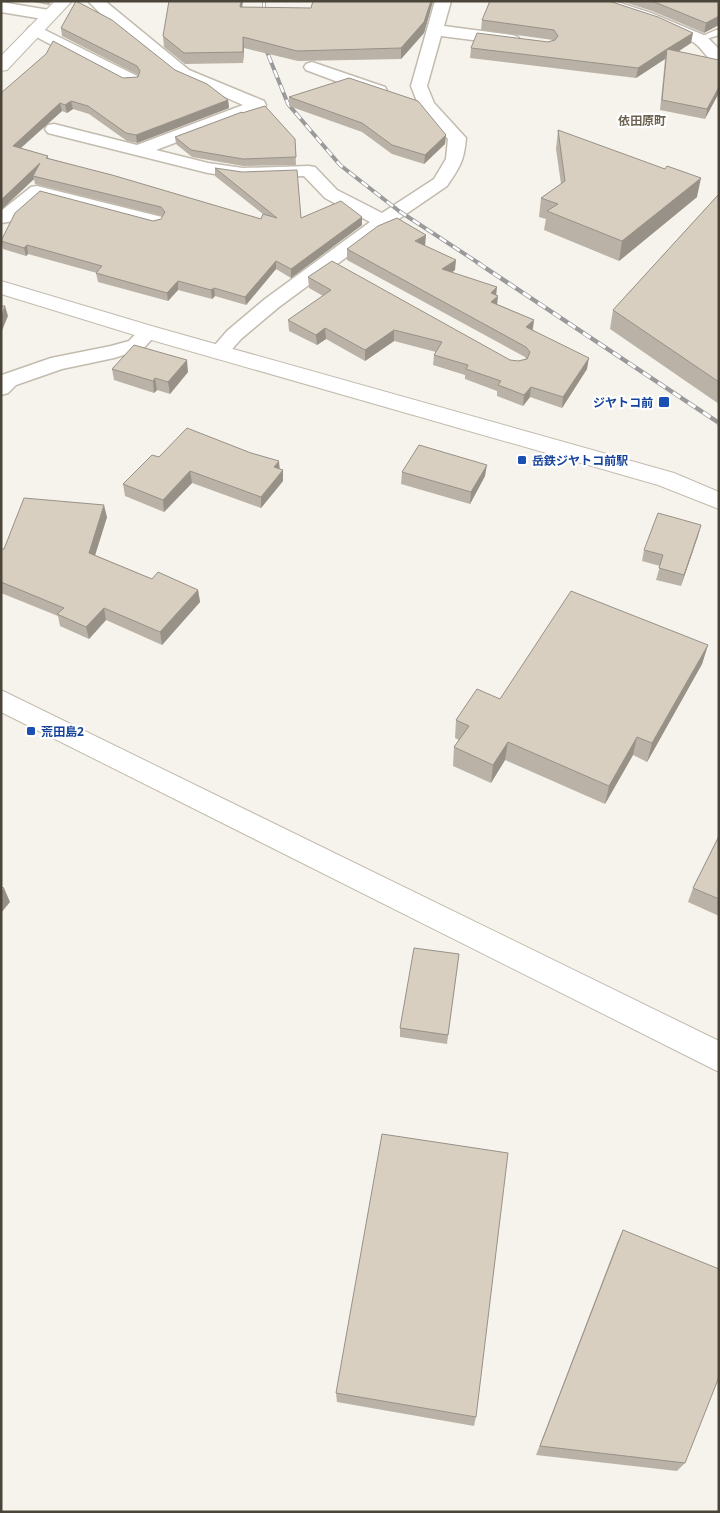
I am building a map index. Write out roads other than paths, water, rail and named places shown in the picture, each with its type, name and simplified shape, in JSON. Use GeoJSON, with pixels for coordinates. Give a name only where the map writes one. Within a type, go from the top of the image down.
{"type":"FeatureCollection","features":[{"type":"Feature","properties":{"kind":"street"},"geometry":{"type":"LineString","coordinates":[[1,66],[64,1]]}},
{"type":"Feature","properties":{"kind":"street"},"geometry":{"type":"LineString","coordinates":[[96,1],[115,19],[184,73],[258,105],[139,150]]}},
{"type":"Feature","properties":{"kind":"street"},"geometry":{"type":"LineString","coordinates":[[219,352],[234,335],[272,303],[339,266],[383,221],[441,182],[455,159],[457,138],[418,103],[419,86],[443,1]]}},
{"type":"Feature","properties":{"kind":"street"},"geometry":{"type":"LineString","coordinates":[[597,1],[645,16],[700,39],[719,59]]}},
{"type":"Feature","properties":{"kind":"street"},"geometry":{"type":"LineString","coordinates":[[1,7],[49,16]]}},
{"type":"Feature","properties":{"kind":"street"},"geometry":{"type":"LineString","coordinates":[[35,30],[131,80]]}},
{"type":"Feature","properties":{"kind":"street"},"geometry":{"type":"LineString","coordinates":[[434,30],[528,42]]}},
{"type":"Feature","properties":{"kind":"street"},"geometry":{"type":"LineString","coordinates":[[312,67],[394,95]]}},
{"type":"Feature","properties":{"kind":"street"},"geometry":{"type":"LineString","coordinates":[[54,130],[208,168],[243,174],[309,171],[331,194],[383,221]]}},
{"type":"Feature","properties":{"kind":"street"},"geometry":{"type":"LineString","coordinates":[[1,216],[7,217],[36,191],[155,221]]}},
{"type":"Feature","properties":{"kind":"street"},"geometry":{"type":"LineString","coordinates":[[1,287],[148,332],[666,479],[719,502]]}},
{"type":"Feature","properties":{"kind":"street"},"geometry":{"type":"LineString","coordinates":[[1,388],[9,380],[58,363],[114,352],[136,345],[148,332]]}},
{"type":"Feature","properties":{"kind":"street"},"geometry":{"type":"LineString","coordinates":[[1,700],[719,1057]]}},
{"type":"Feature","properties":{"kind":"lane"},"geometry":{"type":"LineString","coordinates":[[700,39],[719,32]]}},
{"type":"Feature","properties":{"kind":"railway"},"geometry":{"type":"LineString","coordinates":[[264,1],[264,20]]}},
{"type":"Feature","properties":{"kind":"railway"},"geometry":{"type":"LineString","coordinates":[[264,40],[265,47],[288,104],[340,165],[399,211],[480,264]]}},
{"type":"Feature","properties":{"kind":"railway"},"geometry":{"type":"LineString","coordinates":[[478,263],[719,423]]}},
{"type":"Feature","properties":{"kind":"place","name":"ジヤトコ前"},"geometry":{"type":"Point","coordinates":[664,402]}},
{"type":"Feature","properties":{"kind":"place","name":"岳鉄ジヤトコ前駅"},"geometry":{"type":"Point","coordinates":[522,460]}},
{"type":"Feature","properties":{"kind":"place","name":"荒田島2"},"geometry":{"type":"Point","coordinates":[31,731]}},
{"type":"Feature","properties":{"kind":"district","name":"依田原町"},"geometry":{"type":"Point","coordinates":[642,120]}}]}
